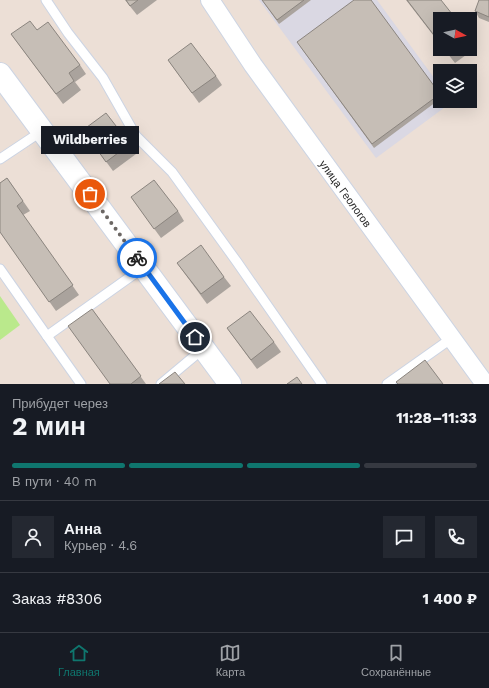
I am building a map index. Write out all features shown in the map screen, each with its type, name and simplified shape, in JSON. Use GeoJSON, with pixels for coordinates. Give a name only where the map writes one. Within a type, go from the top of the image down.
{"type":"FeatureCollection","features":[{"type":"Feature","properties":{"kind":"street","name":"улица Геологов"},"geometry":{"type":"LineString","coordinates":[[210,0],[253,65],[485,384]]}},
{"type":"Feature","properties":{"kind":"street"},"geometry":{"type":"LineString","coordinates":[[0,74],[230,384]]}},
{"type":"Feature","properties":{"kind":"lane"},"geometry":{"type":"LineString","coordinates":[[46,0],[68,33],[103,78],[136,136],[172,172],[322,384]]}},
{"type":"Feature","properties":{"kind":"lane"},"geometry":{"type":"LineString","coordinates":[[0,159],[42,131]]}},
{"type":"Feature","properties":{"kind":"lane"},"geometry":{"type":"LineString","coordinates":[[47,336],[144,267]]}},
{"type":"Feature","properties":{"kind":"lane"},"geometry":{"type":"LineString","coordinates":[[0,269],[81,384]]}},
{"type":"Feature","properties":{"kind":"lane"},"geometry":{"type":"LineString","coordinates":[[387,384],[452,338]]}},
{"type":"Feature","properties":{"kind":"lane"},"geometry":{"type":"LineString","coordinates":[[161,384],[204,348]]}},
{"type":"Feature","properties":{"kind":"shaded area"},"geometry":{"type":"Polygon","coordinates":[[[259,0],[377,0],[433,76],[433,108],[444,108],[376,158],[259,0]]]}},
{"type":"Feature","properties":{"kind":"green space"},"geometry":{"type":"Polygon","coordinates":[[[0,296],[20,325],[0,340],[0,296]]]}},
{"type":"Feature","properties":{"kind":"building"},"geometry":{"type":"Polygon","coordinates":[[[126,0],[138,0],[130,6],[126,0]]]}},
{"type":"Feature","properties":{"kind":"building"},"geometry":{"type":"Polygon","coordinates":[[[262,0],[304,0],[277,20],[262,0]]]}},
{"type":"Feature","properties":{"kind":"building"},"geometry":{"type":"Polygon","coordinates":[[[354,0],[371,0],[433,84],[433,99],[372,144],[297,42],[354,0]]]}},
{"type":"Feature","properties":{"kind":"building"},"geometry":{"type":"Polygon","coordinates":[[[407,0],[441,0],[450,12],[433,12],[433,34],[407,0]]]}},
{"type":"Feature","properties":{"kind":"building"},"geometry":{"type":"Polygon","coordinates":[[[479,0],[489,0],[489,17],[475,11],[479,0]]]}},
{"type":"Feature","properties":{"kind":"building"},"geometry":{"type":"Polygon","coordinates":[[[30,21],[37,30],[48,22],[80,65],[69,73],[74,81],[56,94],[11,34],[30,21]]]}},
{"type":"Feature","properties":{"kind":"building"},"geometry":{"type":"Polygon","coordinates":[[[191,43],[216,76],[192,93],[168,60],[191,43]]]}},
{"type":"Feature","properties":{"kind":"building"},"geometry":{"type":"Polygon","coordinates":[[[106,113],[130,144],[106,162],[83,130],[106,113]]]}},
{"type":"Feature","properties":{"kind":"building"},"geometry":{"type":"Polygon","coordinates":[[[7,178],[23,201],[17,206],[73,285],[49,302],[0,232],[0,183],[7,178]]]}},
{"type":"Feature","properties":{"kind":"building"},"geometry":{"type":"Polygon","coordinates":[[[154,180],[178,211],[154,229],[131,197],[154,180]]]}},
{"type":"Feature","properties":{"kind":"building"},"geometry":{"type":"Polygon","coordinates":[[[201,245],[224,277],[201,294],[177,263],[201,245]]]}},
{"type":"Feature","properties":{"kind":"building"},"geometry":{"type":"Polygon","coordinates":[[[92,309],[141,376],[131,384],[110,384],[68,326],[92,309]]]}},
{"type":"Feature","properties":{"kind":"building"},"geometry":{"type":"Polygon","coordinates":[[[250,311],[274,342],[251,360],[227,328],[250,311]]]}},
{"type":"Feature","properties":{"kind":"building"},"geometry":{"type":"Polygon","coordinates":[[[425,360],[443,384],[398,384],[396,382],[425,360]]]}},
{"type":"Feature","properties":{"kind":"building"},"geometry":{"type":"Polygon","coordinates":[[[175,372],[185,384],[159,384],[175,372]]]}},
{"type":"Feature","properties":{"kind":"building"},"geometry":{"type":"Polygon","coordinates":[[[297,377],[302,384],[287,384],[297,377]]]}},
{"type":"Feature","properties":{"kind":"way so far"},"geometry":{"type":"LineString","coordinates":[[90,194],[137,258]]}},
{"type":"Feature","properties":{"kind":"place","name":"Wildberries"},"geometry":{"type":"Point","coordinates":[90,194]}},
{"type":"Feature","properties":{"kind":"route"},"geometry":{"type":"LineString","coordinates":[[137,258],[195,337]]}}]}
